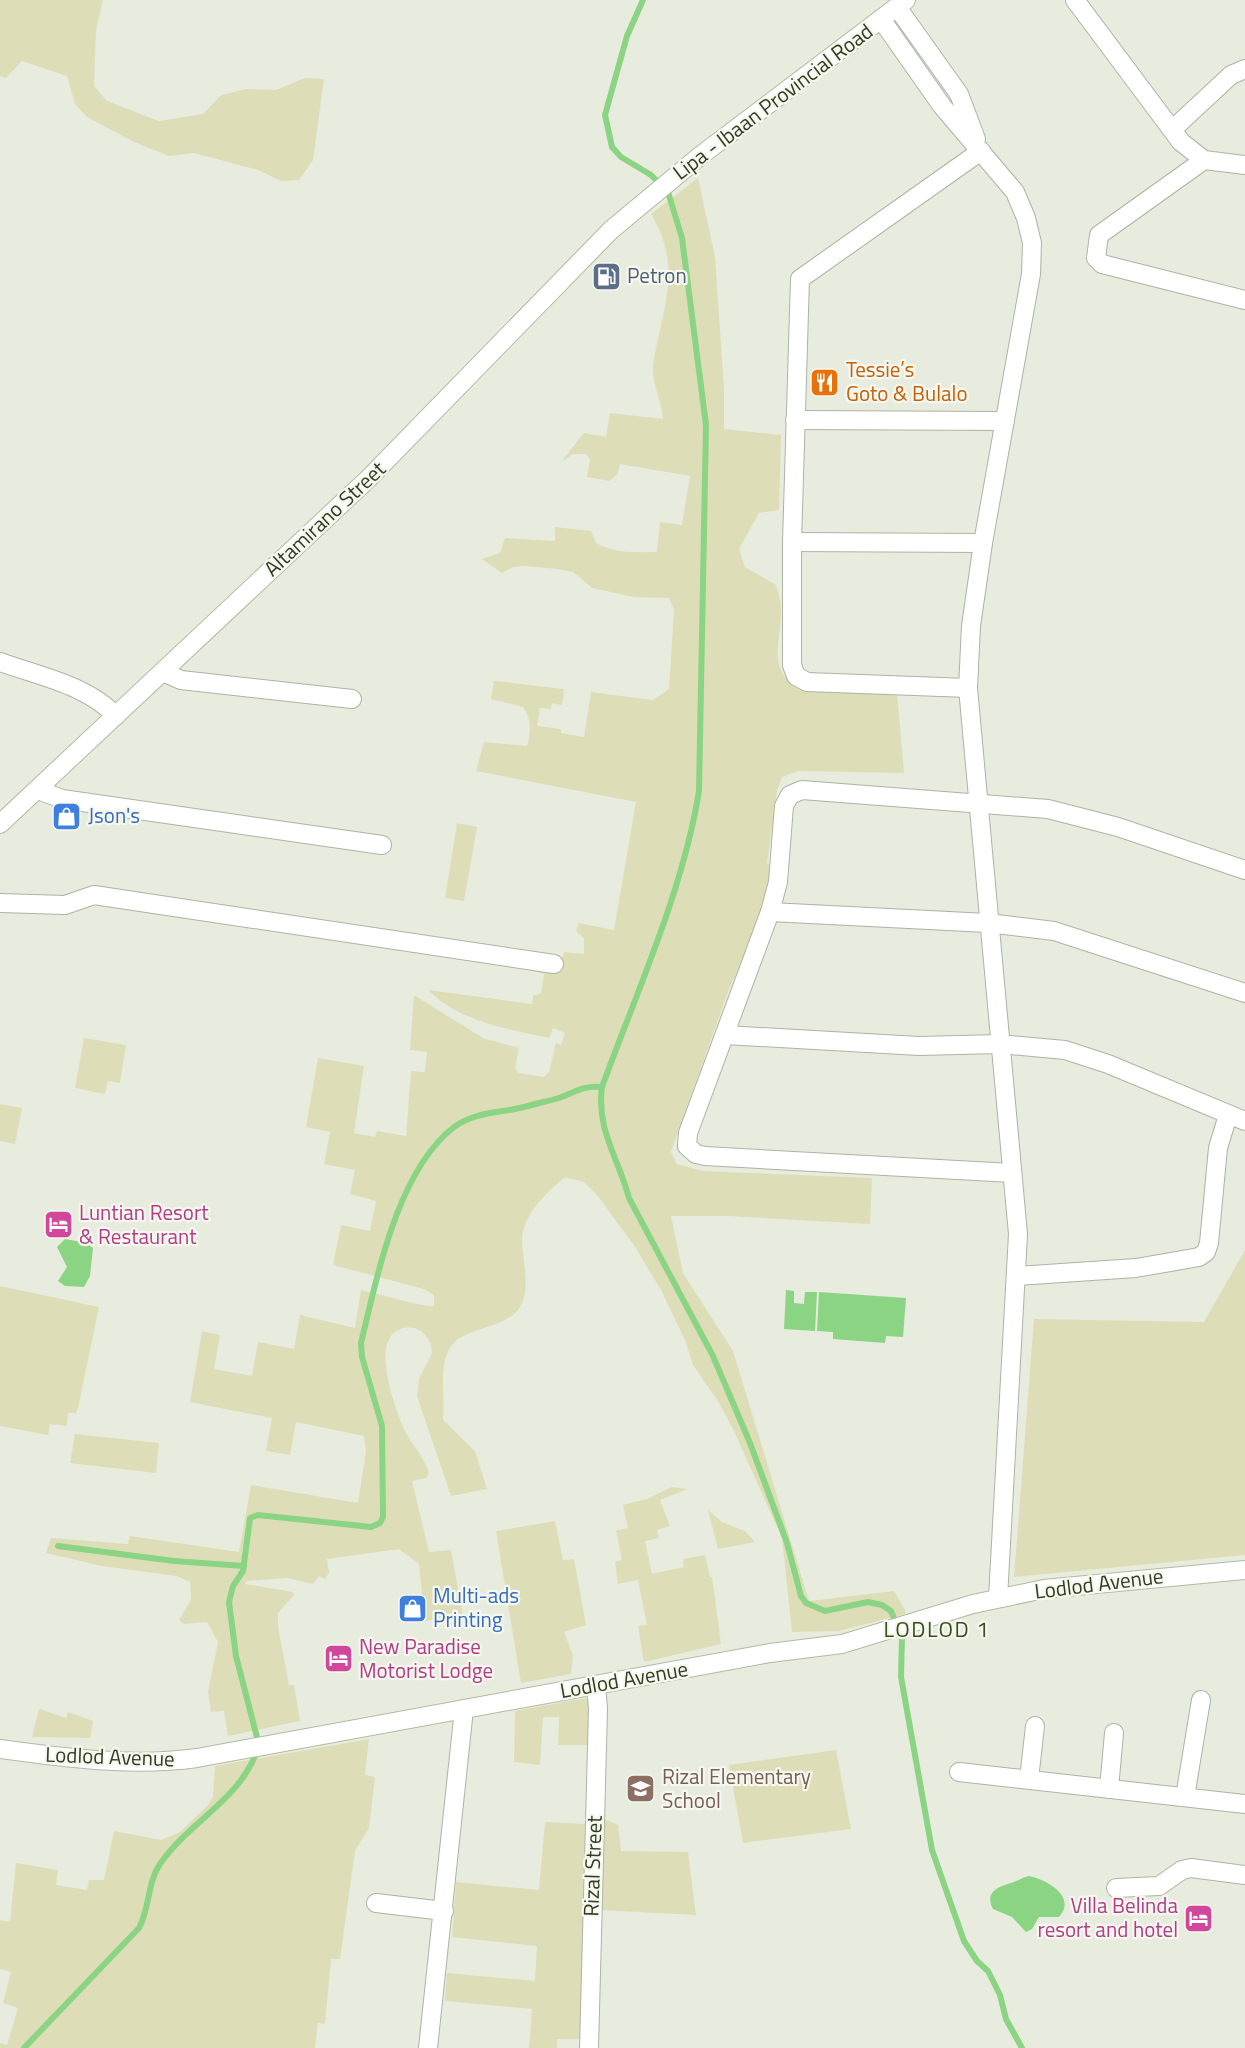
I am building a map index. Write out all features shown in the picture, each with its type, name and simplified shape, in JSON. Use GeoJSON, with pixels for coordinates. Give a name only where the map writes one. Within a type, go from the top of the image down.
{"type":"FeatureCollection","features":[{"type":"Feature","properties":{"kind":"street"},"geometry":{"type":"LineString","coordinates":[[1075,0],[1174,128],[1181,142],[1204,160],[1245,165]]}},
{"type":"Feature","properties":{"kind":"street"},"geometry":{"type":"LineString","coordinates":[[902,3],[959,94],[981,152]]}},
{"type":"Feature","properties":{"kind":"street","name":"Lipa - Ibaan Provincial Road"},"geometry":{"type":"LineString","coordinates":[[640,205],[700,156],[902,3]]}},
{"type":"Feature","properties":{"kind":"street"},"geometry":{"type":"LineString","coordinates":[[881,19],[942,106],[1016,192],[1032,243],[1031,274],[983,543],[971,626],[968,688],[976,803],[1018,1234],[998,1598]]}},
{"type":"Feature","properties":{"kind":"street"},"geometry":{"type":"LineString","coordinates":[[1174,128],[1231,75],[1245,69]]}},
{"type":"Feature","properties":{"kind":"street"},"geometry":{"type":"LineString","coordinates":[[968,688],[807,682],[796,676],[792,665],[792,542],[800,279],[981,152]]}},
{"type":"Feature","properties":{"kind":"street"},"geometry":{"type":"LineString","coordinates":[[1204,160],[1100,235],[1096,258],[1102,264],[1245,300]]}},
{"type":"Feature","properties":{"kind":"street","name":"Altamirano Street"},"geometry":{"type":"LineString","coordinates":[[0,824],[369,478],[577,262],[640,205]]}},
{"type":"Feature","properties":{"kind":"street"},"geometry":{"type":"LineString","coordinates":[[795,420],[1005,421]]}},
{"type":"Feature","properties":{"kind":"street"},"geometry":{"type":"LineString","coordinates":[[792,542],[983,543]]}},
{"type":"Feature","properties":{"kind":"street"},"geometry":{"type":"LineString","coordinates":[[0,662],[86,692],[104,703],[116,716]]}},
{"type":"Feature","properties":{"kind":"street"},"geometry":{"type":"LineString","coordinates":[[163,672],[181,680],[352,699]]}},
{"type":"Feature","properties":{"kind":"street"},"geometry":{"type":"LineString","coordinates":[[38,790],[62,799],[382,845]]}},
{"type":"Feature","properties":{"kind":"street"},"geometry":{"type":"LineString","coordinates":[[1012,1173],[696,1154],[687,1146],[686,1140],[770,912],[778,882],[784,806],[795,792],[802,790],[976,803],[1060,812],[1118,827],[1245,870]]}},
{"type":"Feature","properties":{"kind":"street"},"geometry":{"type":"LineString","coordinates":[[0,903],[65,905],[94,895],[554,964]]}},
{"type":"Feature","properties":{"kind":"street"},"geometry":{"type":"LineString","coordinates":[[770,912],[988,923],[1054,931],[1245,993]]}},
{"type":"Feature","properties":{"kind":"street"},"geometry":{"type":"LineString","coordinates":[[725,1035],[919,1046],[999,1044],[1065,1050],[1108,1064],[1236,1118],[1218,1148],[1209,1243],[1206,1252],[1199,1257],[1136,1268],[1017,1276]]}},
{"type":"Feature","properties":{"kind":"street","name":"Lodlod Avenue"},"geometry":{"type":"LineString","coordinates":[[0,1749],[136,1761],[179,1761],[770,1653],[824,1648],[998,1598],[1097,1582],[1245,1570]]}},
{"type":"Feature","properties":{"kind":"street","name":"Rizal Street"},"geometry":{"type":"LineString","coordinates":[[590,2048],[598,1709],[596,1685]]}},
{"type":"Feature","properties":{"kind":"street"},"geometry":{"type":"LineString","coordinates":[[1185,1797],[1201,1700]]}},
{"type":"Feature","properties":{"kind":"street"},"geometry":{"type":"LineString","coordinates":[[428,2048],[464,1709]]}},
{"type":"Feature","properties":{"kind":"street"},"geometry":{"type":"LineString","coordinates":[[1029,1779],[1035,1726]]}},
{"type":"Feature","properties":{"kind":"street"},"geometry":{"type":"LineString","coordinates":[[1109,1789],[1114,1733]]}},
{"type":"Feature","properties":{"kind":"street"},"geometry":{"type":"LineString","coordinates":[[959,1772],[1245,1804]]}},
{"type":"Feature","properties":{"kind":"street"},"geometry":{"type":"LineString","coordinates":[[1116,1888],[1159,1886],[1182,1870],[1191,1868],[1245,1875]]}},
{"type":"Feature","properties":{"kind":"street"},"geometry":{"type":"LineString","coordinates":[[376,1903],[444,1911]]}},
{"type":"Feature","properties":{"kind":"shaded area"},"geometry":{"type":"Polygon","coordinates":[[[0,0],[103,0],[96,30],[94,86],[107,101],[159,121],[203,114],[221,95],[246,89],[276,90],[305,78],[324,79],[313,160],[299,180],[281,181],[258,170],[194,153],[169,156],[134,142],[87,117],[75,104],[67,76],[22,61],[6,78],[0,76],[0,0]]]}},
{"type":"Feature","properties":{"kind":"shaded area"},"geometry":{"type":"Polygon","coordinates":[[[698,178],[715,257],[724,388],[724,429],[781,435],[779,510],[759,513],[739,549],[745,567],[776,585],[781,608],[779,664],[789,682],[800,690],[897,692],[904,773],[798,771],[782,777],[777,791],[767,863],[776,870],[742,963],[730,986],[671,1152],[677,1164],[703,1171],[872,1178],[870,1224],[726,1216],[671,1216],[683,1273],[733,1351],[809,1601],[894,1591],[905,1614],[839,1631],[792,1632],[782,1538],[733,1429],[718,1401],[693,1365],[685,1340],[661,1290],[635,1247],[598,1196],[584,1182],[565,1177],[537,1204],[523,1230],[526,1289],[520,1308],[507,1319],[458,1339],[446,1356],[443,1377],[443,1420],[475,1451],[487,1489],[451,1496],[417,1396],[419,1379],[432,1353],[426,1336],[417,1329],[398,1330],[390,1337],[386,1348],[388,1376],[395,1406],[404,1429],[429,1473],[426,1478],[412,1481],[429,1552],[451,1550],[463,1616],[425,1621],[419,1564],[399,1549],[327,1559],[329,1573],[325,1579],[319,1576],[313,1584],[287,1578],[247,1581],[245,1584],[293,1592],[294,1595],[278,1613],[278,1627],[289,1685],[294,1685],[300,1721],[228,1736],[224,1711],[211,1712],[208,1691],[218,1642],[207,1622],[184,1624],[179,1620],[191,1600],[190,1582],[177,1576],[102,1566],[46,1553],[51,1538],[128,1544],[130,1536],[239,1552],[251,1485],[358,1503],[366,1451],[364,1436],[296,1422],[290,1455],[266,1451],[272,1418],[190,1402],[202,1331],[220,1335],[214,1369],[252,1376],[258,1342],[294,1349],[300,1315],[355,1328],[361,1290],[411,1303],[434,1306],[434,1295],[424,1289],[333,1265],[341,1225],[370,1231],[376,1201],[350,1194],[355,1170],[324,1164],[330,1132],[306,1127],[318,1058],[364,1066],[354,1133],[375,1137],[377,1131],[406,1136],[411,1071],[425,1072],[427,1052],[410,1050],[414,995],[483,1038],[519,1048],[515,1068],[519,1073],[544,1077],[549,1072],[556,1043],[561,1045],[565,1033],[553,1028],[549,1038],[485,1023],[455,1010],[428,990],[532,1004],[533,996],[541,993],[544,974],[534,971],[535,965],[560,964],[564,952],[584,954],[584,938],[576,931],[579,923],[614,930],[636,802],[476,771],[484,742],[527,746],[530,731],[528,717],[523,707],[491,699],[494,681],[564,689],[562,705],[552,703],[551,709],[540,708],[537,726],[561,729],[561,733],[584,737],[591,692],[653,700],[669,689],[674,609],[669,598],[634,597],[592,588],[573,572],[524,566],[513,567],[502,573],[482,559],[500,553],[505,538],[555,541],[555,527],[591,531],[596,543],[611,549],[626,552],[657,552],[660,522],[682,525],[690,476],[620,464],[617,475],[609,481],[587,477],[590,459],[586,454],[573,454],[561,462],[584,433],[606,437],[610,413],[663,419],[653,365],[665,306],[669,270],[661,234],[651,214],[698,178]]]}},
{"type":"Feature","properties":{"kind":"shaded area"},"geometry":{"type":"Polygon","coordinates":[[[457,823],[477,827],[464,901],[445,898],[457,823]]]}},
{"type":"Feature","properties":{"kind":"shaded area"},"geometry":{"type":"Polygon","coordinates":[[[84,1038],[126,1045],[120,1083],[108,1081],[105,1094],[75,1088],[84,1038]]]}},
{"type":"Feature","properties":{"kind":"shaded area"},"geometry":{"type":"Polygon","coordinates":[[[0,1104],[22,1108],[15,1144],[0,1141],[0,1104]]]}},
{"type":"Feature","properties":{"kind":"shaded area"},"geometry":{"type":"Polygon","coordinates":[[[65,1239],[87,1243],[93,1248],[90,1276],[84,1287],[65,1286],[58,1281],[67,1267],[57,1247],[65,1239]]]}},
{"type":"Feature","properties":{"kind":"shaded area"},"geometry":{"type":"Polygon","coordinates":[[[1245,1250],[1245,1555],[1014,1577],[1034,1319],[1204,1322],[1245,1250]]]}},
{"type":"Feature","properties":{"kind":"shaded area"},"geometry":{"type":"Polygon","coordinates":[[[0,1286],[99,1307],[78,1408],[76,1413],[68,1413],[67,1426],[50,1424],[48,1435],[0,1426],[0,1286]]]}},
{"type":"Feature","properties":{"kind":"shaded area"},"geometry":{"type":"Polygon","coordinates":[[[786,1290],[794,1291],[794,1303],[804,1304],[805,1292],[817,1292],[815,1331],[784,1329],[786,1290]]]}},
{"type":"Feature","properties":{"kind":"shaded area"},"geometry":{"type":"Polygon","coordinates":[[[819,1292],[906,1298],[903,1337],[886,1336],[885,1343],[833,1339],[833,1332],[817,1331],[819,1292]]]}},
{"type":"Feature","properties":{"kind":"shaded area"},"geometry":{"type":"Polygon","coordinates":[[[75,1434],[159,1443],[156,1473],[70,1463],[75,1434]]]}},
{"type":"Feature","properties":{"kind":"shaded area"},"geometry":{"type":"Polygon","coordinates":[[[672,1487],[688,1489],[660,1500],[670,1526],[657,1530],[659,1538],[645,1541],[652,1574],[684,1567],[683,1559],[705,1555],[710,1577],[712,1577],[721,1644],[644,1662],[638,1626],[647,1625],[638,1580],[618,1584],[615,1562],[622,1560],[616,1530],[628,1528],[623,1505],[647,1499],[672,1487]]]}},
{"type":"Feature","properties":{"kind":"shaded area"},"geometry":{"type":"Polygon","coordinates":[[[708,1510],[722,1522],[745,1531],[755,1542],[718,1549],[708,1510]]]}},
{"type":"Feature","properties":{"kind":"shaded area"},"geometry":{"type":"Polygon","coordinates":[[[555,1521],[563,1560],[574,1559],[586,1625],[564,1632],[573,1655],[571,1674],[521,1683],[496,1531],[555,1521]]]}},
{"type":"Feature","properties":{"kind":"shaded area"},"geometry":{"type":"Polygon","coordinates":[[[585,1698],[592,1703],[591,1745],[558,1745],[559,1717],[543,1717],[540,1765],[514,1762],[515,1711],[585,1698]]]}},
{"type":"Feature","properties":{"kind":"shaded area"},"geometry":{"type":"Polygon","coordinates":[[[39,1709],[66,1718],[68,1712],[93,1721],[90,1738],[32,1737],[39,1709]]]}},
{"type":"Feature","properties":{"kind":"shaded area"},"geometry":{"type":"Polygon","coordinates":[[[369,1739],[365,1775],[375,1777],[369,1828],[355,1851],[340,1959],[331,1959],[325,2024],[318,2023],[315,2048],[0,2048],[0,2043],[7,2045],[18,2008],[3,2003],[11,1972],[0,1969],[0,1920],[10,1922],[16,1863],[58,1870],[56,1885],[87,1890],[89,1880],[104,1880],[114,1831],[161,1840],[180,1832],[209,1804],[213,1796],[215,1766],[369,1739]]]}},
{"type":"Feature","properties":{"kind":"shaded area"},"geometry":{"type":"Polygon","coordinates":[[[836,1750],[851,1829],[743,1843],[729,1765],[836,1750]]]}},
{"type":"Feature","properties":{"kind":"shaded area"},"geometry":{"type":"Polygon","coordinates":[[[602,1818],[618,1825],[621,1851],[688,1852],[696,1915],[600,1910],[602,1818]]]}},
{"type":"Feature","properties":{"kind":"shaded area"},"geometry":{"type":"Polygon","coordinates":[[[545,1822],[585,1824],[581,2039],[557,2039],[557,2048],[529,2048],[532,2009],[445,2001],[447,1973],[535,1981],[537,1946],[452,1937],[456,1882],[539,1890],[545,1822]]]}},
{"type":"Feature","properties":{"kind":"shaded area"},"geometry":{"type":"Polygon","coordinates":[[[1029,1876],[1052,1885],[1065,1903],[1064,1910],[1059,1917],[1039,1917],[1032,1929],[1026,1932],[1012,1917],[993,1909],[990,1897],[999,1887],[1029,1876]]]}},
{"type":"Feature","properties":{"kind":"waterway"},"geometry":{"type":"LineString","coordinates":[[643,0],[627,36],[605,115],[612,147],[621,157],[651,175],[668,192],[682,238],[706,425],[699,791],[692,828],[671,903],[602,1087],[602,1117],[629,1198],[713,1356],[750,1443],[787,1543],[801,1596],[806,1603],[825,1611],[868,1602],[882,1605],[891,1611],[902,1637],[901,1677],[932,1850],[964,1941],[977,1961],[988,1971],[1000,1995],[1006,2019],[1022,2048]]}},
{"type":"Feature","properties":{"kind":"waterway"},"geometry":{"type":"LineString","coordinates":[[24,2048],[139,1928],[153,1879],[160,1864],[172,1848],[229,1795],[251,1764],[259,1745],[236,1656],[229,1602],[233,1586],[243,1571],[250,1518],[258,1515],[371,1527],[380,1523],[383,1517],[382,1426],[362,1357],[361,1343],[392,1227],[418,1170],[434,1146],[462,1122],[480,1115],[555,1099],[585,1088],[602,1087]]}},
{"type":"Feature","properties":{"kind":"waterway"},"geometry":{"type":"LineString","coordinates":[[58,1546],[174,1561],[244,1566]]}},
{"type":"Feature","properties":{"kind":"place","name":"Petron"},"geometry":{"type":"Point","coordinates":[606,276]}},
{"type":"Feature","properties":{"kind":"place","name":"Tessie’s Goto & Bulalo"},"geometry":{"type":"Point","coordinates":[825,382]}},
{"type":"Feature","properties":{"kind":"place","name":"Json's"},"geometry":{"type":"Point","coordinates":[67,816]}},
{"type":"Feature","properties":{"kind":"place","name":"Luntian Resort & Restaurant"},"geometry":{"type":"Point","coordinates":[58,1225]}},
{"type":"Feature","properties":{"kind":"place","name":"Multi-ads Printing"},"geometry":{"type":"Point","coordinates":[412,1608]}},
{"type":"Feature","properties":{"kind":"place","name":"New Paradise Motorist Lodge"},"geometry":{"type":"Point","coordinates":[338,1659]}},
{"type":"Feature","properties":{"kind":"place","name":"Rizal Elementary School"},"geometry":{"type":"Point","coordinates":[641,1789]}},
{"type":"Feature","properties":{"kind":"place","name":"Villa Belinda resort and hotel"},"geometry":{"type":"Point","coordinates":[1199,1918]}},
{"type":"Feature","properties":{"kind":"district","name":"LODLOD 1"},"geometry":{"type":"Point","coordinates":[937,1629]}}]}
